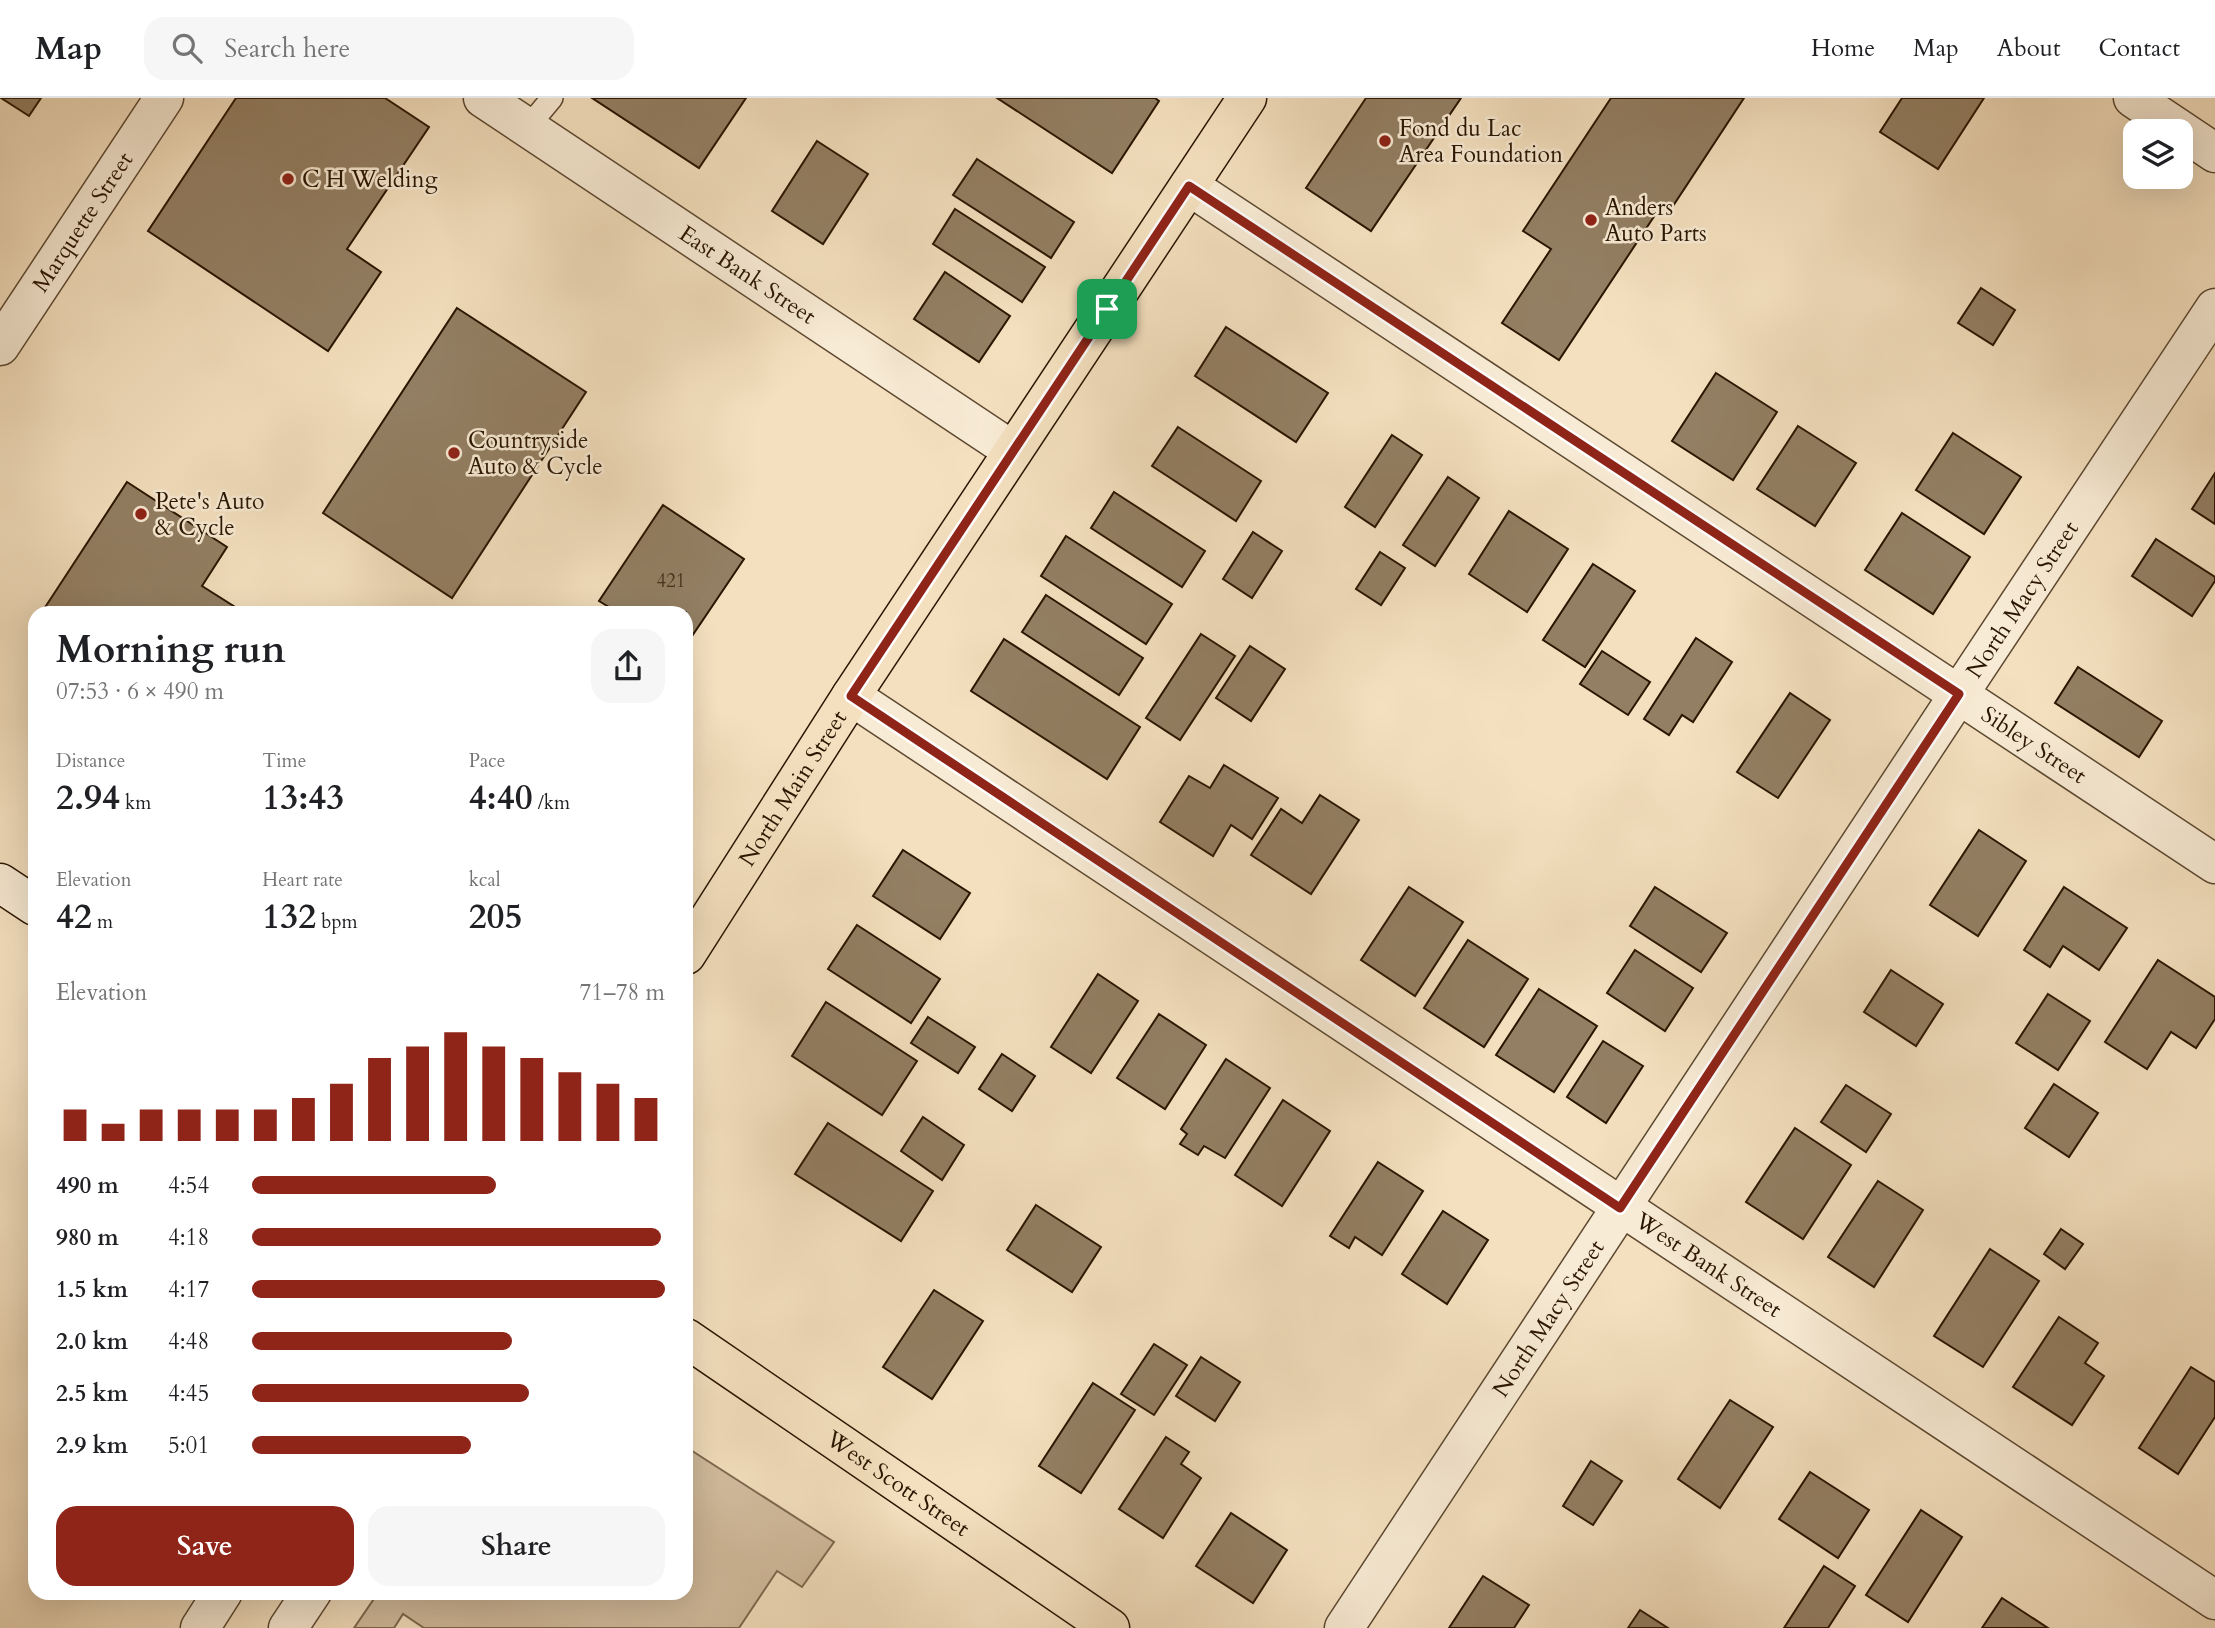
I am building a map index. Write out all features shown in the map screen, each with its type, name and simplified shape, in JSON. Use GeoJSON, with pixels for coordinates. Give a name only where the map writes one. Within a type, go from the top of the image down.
{"type":"FeatureCollection","features":[{"type":"Feature","properties":{"kind":"main road","name":"North Main Street"},"geometry":{"type":"LineString","coordinates":[[693,944],[851,696],[1247,98]]}},
{"type":"Feature","properties":{"kind":"main road","name":"West Scott Street"},"geometry":{"type":"LineString","coordinates":[[693,1343],[1110,1628]]}},
{"type":"Feature","properties":{"kind":"street","name":"Marquette Street"},"geometry":{"type":"LineString","coordinates":[[0,346],[164,98]]}},
{"type":"Feature","properties":{"kind":"street","name":"East Bank Street"},"geometry":{"type":"LineString","coordinates":[[483,98],[1013,452]]}},
{"type":"Feature","properties":{"kind":"street"},"geometry":{"type":"LineString","coordinates":[[2133,98],[2215,153]]}},
{"type":"Feature","properties":{"kind":"street","name":"Sibley Street"},"geometry":{"type":"LineString","coordinates":[[1189,186],[2215,864]]}},
{"type":"Feature","properties":{"kind":"street","name":"North Macy Street"},"geometry":{"type":"LineString","coordinates":[[1344,1628],[2215,308]]}},
{"type":"Feature","properties":{"kind":"street","name":"West Bank Street"},"geometry":{"type":"LineString","coordinates":[[851,696],[2215,1600]]}},
{"type":"Feature","properties":{"kind":"street"},"geometry":{"type":"LineString","coordinates":[[0,883],[28,901]]}},
{"type":"Feature","properties":{"kind":"street"},"geometry":{"type":"LineString","coordinates":[[200,1628],[218,1600]]}},
{"type":"Feature","properties":{"kind":"street"},"geometry":{"type":"LineString","coordinates":[[288,1628],[307,1600]]}},
{"type":"Feature","properties":{"kind":"lane"},"geometry":{"type":"LineString","coordinates":[[527,128],[552,98]]}},
{"type":"Feature","properties":{"kind":"shaded area"},"geometry":{"type":"Polygon","coordinates":[[[693,1451],[834,1542],[802,1587],[777,1571],[739,1628],[424,1628],[403,1614],[394,1628],[354,1628],[373,1600],[693,1600],[693,1451]]]}},
{"type":"Feature","properties":{"kind":"building"},"geometry":{"type":"Polygon","coordinates":[[[1,98],[41,98],[29,116],[1,98]]]}},
{"type":"Feature","properties":{"kind":"building","name":"C H Welding"},"geometry":{"type":"Polygon","coordinates":[[[236,98],[385,98],[429,127],[347,249],[381,272],[328,351],[148,231],[236,98]]]}},
{"type":"Feature","properties":{"kind":"building"},"geometry":{"type":"Polygon","coordinates":[[[592,98],[746,98],[699,168],[592,98]]]}},
{"type":"Feature","properties":{"kind":"building"},"geometry":{"type":"Polygon","coordinates":[[[997,98],[1155,98],[1159,101],[1112,173],[997,98]]]}},
{"type":"Feature","properties":{"kind":"building"},"geometry":{"type":"Polygon","coordinates":[[[1366,98],[1461,98],[1371,231],[1306,188],[1366,98]]]}},
{"type":"Feature","properties":{"kind":"building","name":"Anders Auto Parts"},"geometry":{"type":"Polygon","coordinates":[[[1611,98],[1744,98],[1671,209],[1663,203],[1559,360],[1502,323],[1551,249],[1523,231],[1611,98]]]}},
{"type":"Feature","properties":{"kind":"building"},"geometry":{"type":"Polygon","coordinates":[[[1902,98],[1984,98],[1938,169],[1880,132],[1902,98]]]}},
{"type":"Feature","properties":{"kind":"building"},"geometry":{"type":"Polygon","coordinates":[[[817,141],[868,174],[823,244],[772,211],[817,141]]]}},
{"type":"Feature","properties":{"kind":"building"},"geometry":{"type":"Polygon","coordinates":[[[977,159],[1074,222],[1051,258],[953,195],[977,159]]]}},
{"type":"Feature","properties":{"kind":"building"},"geometry":{"type":"Polygon","coordinates":[[[955,209],[1045,267],[1022,302],[933,244],[955,209]]]}},
{"type":"Feature","properties":{"kind":"building"},"geometry":{"type":"Polygon","coordinates":[[[945,272],[1010,316],[979,362],[914,319],[945,272]]]}},
{"type":"Feature","properties":{"kind":"building"},"geometry":{"type":"Polygon","coordinates":[[[1981,288],[2015,310],[1993,345],[1958,323],[1981,288]]]}},
{"type":"Feature","properties":{"kind":"building","name":"Countryside Auto & Cycle"},"geometry":{"type":"Polygon","coordinates":[[[457,308],[586,392],[452,598],[323,513],[457,308]]]}},
{"type":"Feature","properties":{"kind":"building"},"geometry":{"type":"Polygon","coordinates":[[[1226,327],[1328,393],[1296,442],[1195,376],[1226,327]]]}},
{"type":"Feature","properties":{"kind":"building"},"geometry":{"type":"Polygon","coordinates":[[[1716,373],[1777,412],[1733,480],[1672,441],[1716,373]]]}},
{"type":"Feature","properties":{"kind":"building"},"geometry":{"type":"Polygon","coordinates":[[[1798,426],[1856,463],[1815,526],[1757,489],[1798,426]]]}},
{"type":"Feature","properties":{"kind":"building"},"geometry":{"type":"Polygon","coordinates":[[[1178,427],[1261,481],[1236,521],[1152,466],[1178,427]]]}},
{"type":"Feature","properties":{"kind":"building"},"geometry":{"type":"Polygon","coordinates":[[[1953,433],[2021,477],[1984,534],[1916,490],[1953,433]]]}},
{"type":"Feature","properties":{"kind":"building"},"geometry":{"type":"Polygon","coordinates":[[[1392,435],[1422,455],[1375,527],[1345,507],[1392,435]]]}},
{"type":"Feature","properties":{"kind":"building"},"geometry":{"type":"Polygon","coordinates":[[[2215,473],[2215,524],[2192,509],[2215,473]]]}},
{"type":"Feature","properties":{"kind":"building"},"geometry":{"type":"Polygon","coordinates":[[[1448,477],[1479,498],[1435,566],[1403,545],[1448,477]]]}},
{"type":"Feature","properties":{"kind":"building","name":"Pete's Auto & Cycle"},"geometry":{"type":"Polygon","coordinates":[[[127,482],[227,547],[202,586],[234,606],[46,606],[127,482]]]}},
{"type":"Feature","properties":{"kind":"building"},"geometry":{"type":"Polygon","coordinates":[[[1114,492],[1205,551],[1182,587],[1091,528],[1114,492]]]}},
{"type":"Feature","properties":{"kind":"building","name":"Countryside Auto & Cycle"},"geometry":{"type":"Polygon","coordinates":[[[663,505],[744,559],[693,635],[693,606],[607,606],[599,601],[663,505]]]}},
{"type":"Feature","properties":{"kind":"building"},"geometry":{"type":"Polygon","coordinates":[[[1509,511],[1568,549],[1527,612],[1469,574],[1509,511]]]}},
{"type":"Feature","properties":{"kind":"building"},"geometry":{"type":"Polygon","coordinates":[[[1902,513],[1970,557],[1933,614],[1865,570],[1902,513]]]}},
{"type":"Feature","properties":{"kind":"building"},"geometry":{"type":"Polygon","coordinates":[[[1253,532],[1282,551],[1252,598],[1223,579],[1253,532]]]}},
{"type":"Feature","properties":{"kind":"building"},"geometry":{"type":"Polygon","coordinates":[[[1066,536],[1172,604],[1146,644],[1041,576],[1066,536]]]}},
{"type":"Feature","properties":{"kind":"building"},"geometry":{"type":"Polygon","coordinates":[[[2156,539],[2215,577],[2192,616],[2132,576],[2156,539]]]}},
{"type":"Feature","properties":{"kind":"building"},"geometry":{"type":"Polygon","coordinates":[[[1380,552],[1405,568],[1381,605],[1356,589],[1380,552]]]}},
{"type":"Feature","properties":{"kind":"building"},"geometry":{"type":"Polygon","coordinates":[[[1593,564],[1635,591],[1585,667],[1543,640],[1593,564]]]}},
{"type":"Feature","properties":{"kind":"building"},"geometry":{"type":"Polygon","coordinates":[[[1046,595],[1143,658],[1119,695],[1022,632],[1046,595]]]}},
{"type":"Feature","properties":{"kind":"building"},"geometry":{"type":"Polygon","coordinates":[[[1201,634],[1235,656],[1180,740],[1146,718],[1201,634]]]}},
{"type":"Feature","properties":{"kind":"building"},"geometry":{"type":"Polygon","coordinates":[[[1696,638],[1732,662],[1693,722],[1682,715],[1669,735],[1644,719],[1696,638]]]}},
{"type":"Feature","properties":{"kind":"building"},"geometry":{"type":"Polygon","coordinates":[[[1004,639],[1140,727],[1107,779],[971,691],[1004,639]]]}},
{"type":"Feature","properties":{"kind":"building"},"geometry":{"type":"Polygon","coordinates":[[[1250,646],[1285,669],[1251,721],[1216,698],[1250,646]]]}},
{"type":"Feature","properties":{"kind":"building"},"geometry":{"type":"Polygon","coordinates":[[[1602,651],[1650,682],[1628,715],[1580,684],[1602,651]]]}},
{"type":"Feature","properties":{"kind":"building"},"geometry":{"type":"Polygon","coordinates":[[[2078,667],[2162,721],[2139,757],[2055,703],[2078,667]]]}},
{"type":"Feature","properties":{"kind":"building"},"geometry":{"type":"Polygon","coordinates":[[[1790,693],[1830,720],[1778,798],[1737,772],[1790,693]]]}},
{"type":"Feature","properties":{"kind":"building"},"geometry":{"type":"Polygon","coordinates":[[[1224,765],[1278,798],[1252,839],[1231,825],[1213,856],[1160,822],[1189,776],[1210,788],[1224,765]]]}},
{"type":"Feature","properties":{"kind":"building"},"geometry":{"type":"Polygon","coordinates":[[[1320,795],[1359,820],[1311,894],[1251,855],[1281,809],[1302,823],[1320,795]]]}},
{"type":"Feature","properties":{"kind":"building"},"geometry":{"type":"Polygon","coordinates":[[[1979,830],[2026,861],[1978,936],[1930,905],[1979,830]]]}},
{"type":"Feature","properties":{"kind":"building"},"geometry":{"type":"Polygon","coordinates":[[[903,850],[970,893],[940,939],[873,896],[903,850]]]}},
{"type":"Feature","properties":{"kind":"building"},"geometry":{"type":"Polygon","coordinates":[[[1409,887],[1463,922],[1415,996],[1361,960],[1409,887]]]}},
{"type":"Feature","properties":{"kind":"building"},"geometry":{"type":"Polygon","coordinates":[[[1655,887],[1727,933],[1701,972],[1630,926],[1655,887]]]}},
{"type":"Feature","properties":{"kind":"building"},"geometry":{"type":"Polygon","coordinates":[[[2064,887],[2127,928],[2099,970],[2063,946],[2050,967],[2024,950],[2064,887]]]}},
{"type":"Feature","properties":{"kind":"building"},"geometry":{"type":"Polygon","coordinates":[[[857,925],[940,979],[911,1023],[828,969],[857,925]]]}},
{"type":"Feature","properties":{"kind":"building"},"geometry":{"type":"Polygon","coordinates":[[[1468,940],[1528,979],[1484,1047],[1424,1008],[1468,940]]]}},
{"type":"Feature","properties":{"kind":"building"},"geometry":{"type":"Polygon","coordinates":[[[1635,950],[1693,988],[1665,1031],[1607,993],[1635,950]]]}},
{"type":"Feature","properties":{"kind":"building"},"geometry":{"type":"Polygon","coordinates":[[[2158,960],[2215,997],[2215,1019],[2196,1048],[2171,1032],[2147,1069],[2105,1042],[2158,960]]]}},
{"type":"Feature","properties":{"kind":"building"},"geometry":{"type":"Polygon","coordinates":[[[1891,970],[1943,1004],[1916,1046],[1864,1012],[1891,970]]]}},
{"type":"Feature","properties":{"kind":"building"},"geometry":{"type":"Polygon","coordinates":[[[1098,974],[1138,1001],[1091,1073],[1051,1047],[1098,974]]]}},
{"type":"Feature","properties":{"kind":"building"},"geometry":{"type":"Polygon","coordinates":[[[1539,989],[1597,1026],[1554,1092],[1496,1055],[1539,989]]]}},
{"type":"Feature","properties":{"kind":"building"},"geometry":{"type":"Polygon","coordinates":[[[2048,994],[2090,1021],[2058,1070],[2016,1043],[2048,994]]]}},
{"type":"Feature","properties":{"kind":"building"},"geometry":{"type":"Polygon","coordinates":[[[826,1002],[917,1061],[882,1115],[792,1056],[826,1002]]]}},
{"type":"Feature","properties":{"kind":"building"},"geometry":{"type":"Polygon","coordinates":[[[1159,1014],[1206,1045],[1165,1109],[1117,1078],[1159,1014]]]}},
{"type":"Feature","properties":{"kind":"building"},"geometry":{"type":"Polygon","coordinates":[[[928,1017],[975,1047],[958,1073],[911,1043],[928,1017]]]}},
{"type":"Feature","properties":{"kind":"building"},"geometry":{"type":"Polygon","coordinates":[[[1603,1041],[1643,1066],[1606,1123],[1567,1097],[1603,1041]]]}},
{"type":"Feature","properties":{"kind":"building"},"geometry":{"type":"Polygon","coordinates":[[[1002,1054],[1035,1076],[1012,1111],[979,1089],[1002,1054]]]}},
{"type":"Feature","properties":{"kind":"building"},"geometry":{"type":"Polygon","coordinates":[[[1226,1059],[1270,1088],[1225,1158],[1204,1146],[1198,1155],[1180,1144],[1187,1134],[1181,1129],[1226,1059]]]}},
{"type":"Feature","properties":{"kind":"building"},"geometry":{"type":"Polygon","coordinates":[[[2054,1084],[2098,1113],[2069,1157],[2025,1128],[2054,1084]]]}},
{"type":"Feature","properties":{"kind":"building"},"geometry":{"type":"Polygon","coordinates":[[[1846,1085],[1891,1114],[1866,1152],[1821,1122],[1846,1085]]]}},
{"type":"Feature","properties":{"kind":"building"},"geometry":{"type":"Polygon","coordinates":[[[1283,1100],[1330,1131],[1282,1206],[1235,1175],[1283,1100]]]}},
{"type":"Feature","properties":{"kind":"building"},"geometry":{"type":"Polygon","coordinates":[[[923,1117],[964,1145],[942,1180],[901,1151],[923,1117]]]}},
{"type":"Feature","properties":{"kind":"building"},"geometry":{"type":"Polygon","coordinates":[[[828,1123],[933,1191],[901,1241],[795,1174],[828,1123]]]}},
{"type":"Feature","properties":{"kind":"building"},"geometry":{"type":"Polygon","coordinates":[[[1795,1128],[1851,1165],[1803,1239],[1746,1202],[1795,1128]]]}},
{"type":"Feature","properties":{"kind":"building"},"geometry":{"type":"Polygon","coordinates":[[[1378,1162],[1423,1191],[1382,1255],[1355,1237],[1349,1248],[1330,1236],[1378,1162]]]}},
{"type":"Feature","properties":{"kind":"building"},"geometry":{"type":"Polygon","coordinates":[[[1878,1181],[1923,1210],[1874,1287],[1828,1257],[1878,1181]]]}},
{"type":"Feature","properties":{"kind":"building"},"geometry":{"type":"Polygon","coordinates":[[[1036,1205],[1101,1247],[1072,1292],[1007,1250],[1036,1205]]]}},
{"type":"Feature","properties":{"kind":"building"},"geometry":{"type":"Polygon","coordinates":[[[1443,1211],[1488,1240],[1447,1304],[1402,1274],[1443,1211]]]}},
{"type":"Feature","properties":{"kind":"building"},"geometry":{"type":"Polygon","coordinates":[[[2061,1229],[2083,1244],[2065,1269],[2044,1254],[2061,1229]]]}},
{"type":"Feature","properties":{"kind":"building"},"geometry":{"type":"Polygon","coordinates":[[[1990,1249],[2039,1281],[1983,1367],[1934,1336],[1990,1249]]]}},
{"type":"Feature","properties":{"kind":"building"},"geometry":{"type":"Polygon","coordinates":[[[934,1290],[983,1321],[932,1399],[883,1367],[934,1290]]]}},
{"type":"Feature","properties":{"kind":"building"},"geometry":{"type":"Polygon","coordinates":[[[2059,1317],[2098,1343],[2085,1363],[2104,1376],[2072,1425],[2013,1387],[2059,1317]]]}},
{"type":"Feature","properties":{"kind":"building"},"geometry":{"type":"Polygon","coordinates":[[[1154,1344],[1187,1365],[1154,1415],[1121,1394],[1154,1344]]]}},
{"type":"Feature","properties":{"kind":"building"},"geometry":{"type":"Polygon","coordinates":[[[1201,1357],[1240,1382],[1215,1421],[1176,1396],[1201,1357]]]}},
{"type":"Feature","properties":{"kind":"building"},"geometry":{"type":"Polygon","coordinates":[[[2191,1367],[2215,1382],[2215,1417],[2178,1474],[2139,1448],[2191,1367]]]}},
{"type":"Feature","properties":{"kind":"building"},"geometry":{"type":"Polygon","coordinates":[[[1093,1383],[1135,1410],[1081,1493],[1039,1466],[1093,1383]]]}},
{"type":"Feature","properties":{"kind":"building"},"geometry":{"type":"Polygon","coordinates":[[[1730,1400],[1773,1427],[1720,1508],[1678,1479],[1730,1400]]]}},
{"type":"Feature","properties":{"kind":"building"},"geometry":{"type":"Polygon","coordinates":[[[1166,1437],[1189,1452],[1181,1464],[1201,1478],[1163,1538],[1119,1509],[1166,1437]]]}},
{"type":"Feature","properties":{"kind":"building"},"geometry":{"type":"Polygon","coordinates":[[[1591,1461],[1622,1481],[1593,1525],[1563,1506],[1591,1461]]]}},
{"type":"Feature","properties":{"kind":"building"},"geometry":{"type":"Polygon","coordinates":[[[1810,1472],[1869,1510],[1838,1558],[1779,1519],[1810,1472]]]}},
{"type":"Feature","properties":{"kind":"building"},"geometry":{"type":"Polygon","coordinates":[[[1921,1510],[1962,1537],[1908,1622],[1866,1595],[1921,1510]]]}},
{"type":"Feature","properties":{"kind":"building"},"geometry":{"type":"Polygon","coordinates":[[[1231,1513],[1287,1550],[1253,1603],[1196,1566],[1231,1513]]]}},
{"type":"Feature","properties":{"kind":"building"},"geometry":{"type":"Polygon","coordinates":[[[1824,1566],[1855,1586],[1828,1628],[1784,1628],[1824,1566]]]}},
{"type":"Feature","properties":{"kind":"building"},"geometry":{"type":"Polygon","coordinates":[[[1483,1576],[1529,1605],[1514,1628],[1449,1628],[1483,1576]]]}},
{"type":"Feature","properties":{"kind":"building"},"geometry":{"type":"Polygon","coordinates":[[[2002,1598],[2048,1628],[1982,1628],[2002,1598]]]}},
{"type":"Feature","properties":{"kind":"building"},"geometry":{"type":"Polygon","coordinates":[[[1640,1610],[1668,1628],[1628,1628],[1640,1610]]]}},
{"type":"Feature","properties":{"kind":"place","name":"Fond du Lac Area Foundation"},"geometry":{"type":"Point","coordinates":[1385,141]}},
{"type":"Feature","properties":{"kind":"place","name":"C H Welding"},"geometry":{"type":"Point","coordinates":[288,179]}},
{"type":"Feature","properties":{"kind":"place","name":"Anders Auto Parts"},"geometry":{"type":"Point","coordinates":[1591,220]}},
{"type":"Feature","properties":{"kind":"place","name":"Countryside Auto & Cycle"},"geometry":{"type":"Point","coordinates":[454,453]}},
{"type":"Feature","properties":{"kind":"place","name":"Pete's Auto & Cycle"},"geometry":{"type":"Point","coordinates":[141,514]}},
{"type":"Feature","properties":{"kind":"route"},"geometry":{"type":"LineString","coordinates":[[1189,186],[1959,694],[1620,1208],[851,696],[1107,309],[1189,186]]}}]}
